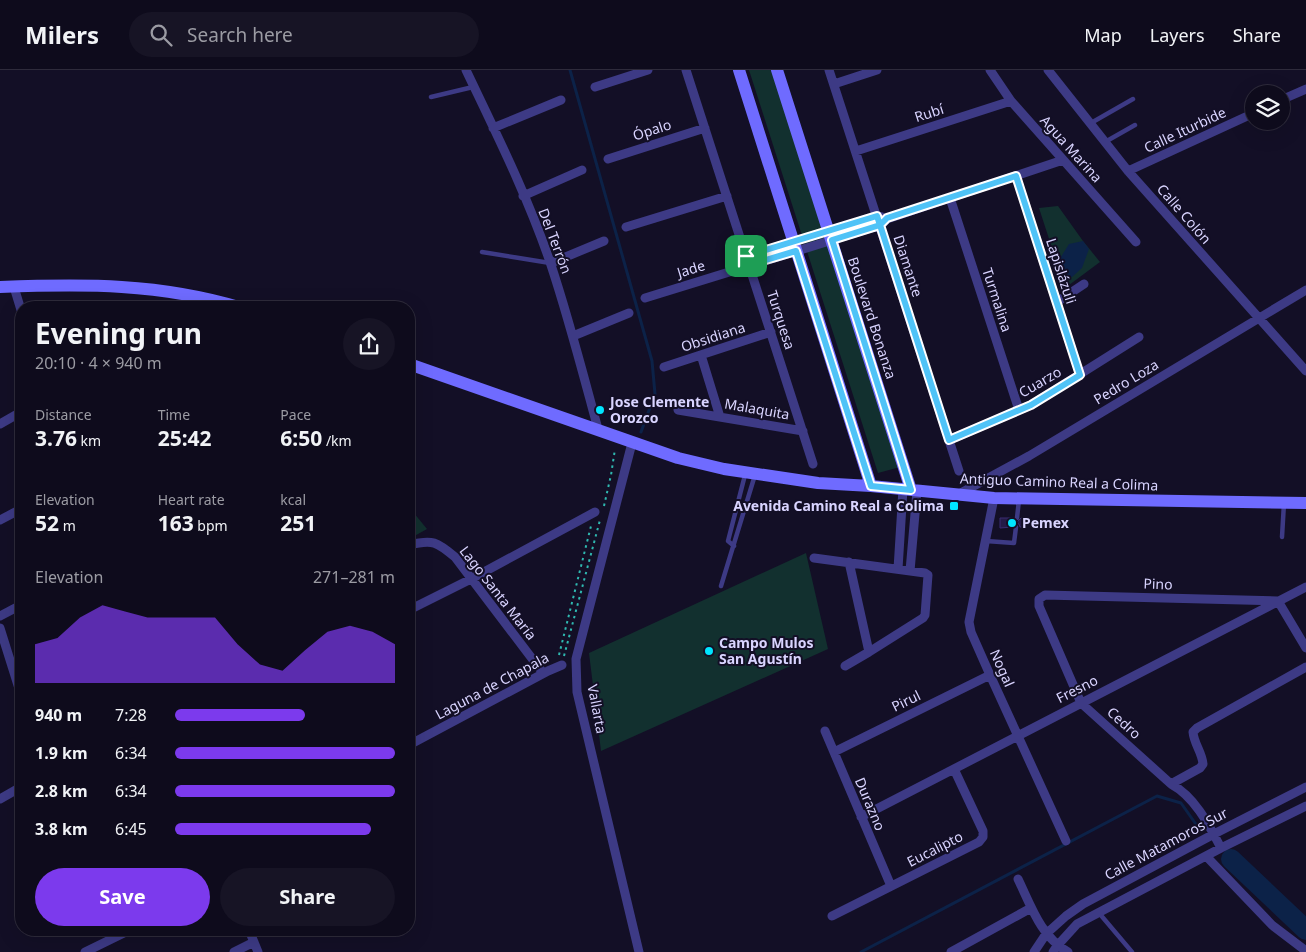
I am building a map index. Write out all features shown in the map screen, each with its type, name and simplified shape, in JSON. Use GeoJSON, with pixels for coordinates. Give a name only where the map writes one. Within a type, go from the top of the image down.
{"type":"FeatureCollection","features":[{"type":"Feature","properties":{"kind":"main road"},"geometry":{"type":"LineString","coordinates":[[739,70],[871,486]]}},
{"type":"Feature","properties":{"kind":"main road","name":"Boulevard Bonanza"},"geometry":{"type":"LineString","coordinates":[[777,70],[911,490]]}},
{"type":"Feature","properties":{"kind":"main road"},"geometry":{"type":"LineString","coordinates":[[0,288],[68,284],[126,287],[172,291],[211,301]]}},
{"type":"Feature","properties":{"kind":"main road","name":"Antiguo Camino Real a Colima"},"geometry":{"type":"LineString","coordinates":[[415,366],[678,458],[751,473],[818,483],[871,486],[994,498],[1306,503]]}},
{"type":"Feature","properties":{"kind":"street","name":"Del Terrón"},"geometry":{"type":"LineString","coordinates":[[466,70],[523,196],[550,263],[573,336],[598,429]]}},
{"type":"Feature","properties":{"kind":"street"},"geometry":{"type":"LineString","coordinates":[[595,87],[648,70]]}},
{"type":"Feature","properties":{"kind":"street","name":"Turquesa"},"geometry":{"type":"LineString","coordinates":[[686,70],[813,464]]}},
{"type":"Feature","properties":{"kind":"street","name":"Diamante"},"geometry":{"type":"LineString","coordinates":[[829,70],[877,216],[884,222],[959,470]]}},
{"type":"Feature","properties":{"kind":"street"},"geometry":{"type":"LineString","coordinates":[[834,84],[877,70]]}},
{"type":"Feature","properties":{"kind":"street","name":"Agua Marina"},"geometry":{"type":"LineString","coordinates":[[990,70],[1011,102],[1136,242]]}},
{"type":"Feature","properties":{"kind":"street","name":"Calle Colón"},"geometry":{"type":"LineString","coordinates":[[1048,70],[1128,171],[1306,371]]}},
{"type":"Feature","properties":{"kind":"street"},"geometry":{"type":"LineString","coordinates":[[1290,96],[1306,89]]}},
{"type":"Feature","properties":{"kind":"street"},"geometry":{"type":"LineString","coordinates":[[493,128],[561,100]]}},
{"type":"Feature","properties":{"kind":"street","name":"Rubí"},"geometry":{"type":"LineString","coordinates":[[856,151],[1011,102]]}},
{"type":"Feature","properties":{"kind":"street","name":"Calle Iturbide"},"geometry":{"type":"LineString","coordinates":[[1128,171],[1245,117]]}},
{"type":"Feature","properties":{"kind":"street","name":"Ópalo"},"geometry":{"type":"LineString","coordinates":[[608,159],[705,128]]}},
{"type":"Feature","properties":{"kind":"street","name":"Jade"},"geometry":{"type":"LineString","coordinates":[[645,298],[749,265],[795,246],[830,235],[884,222],[1063,160]]}},
{"type":"Feature","properties":{"kind":"street"},"geometry":{"type":"LineString","coordinates":[[523,196],[582,170]]}},
{"type":"Feature","properties":{"kind":"street","name":"Lapislázuli"},"geometry":{"type":"LineString","coordinates":[[1016,176],[1080,375]]}},
{"type":"Feature","properties":{"kind":"street"},"geometry":{"type":"LineString","coordinates":[[626,228],[727,196]]}},
{"type":"Feature","properties":{"kind":"street","name":"Turmalina"},"geometry":{"type":"LineString","coordinates":[[950,198],[1018,410]]}},
{"type":"Feature","properties":{"kind":"street","name":"Jade"},"geometry":{"type":"LineString","coordinates":[[830,235],[877,216]]}},
{"type":"Feature","properties":{"kind":"street"},"geometry":{"type":"LineString","coordinates":[[550,263],[604,241]]}},
{"type":"Feature","properties":{"kind":"street","name":"Jade"},"geometry":{"type":"LineString","coordinates":[[746,256],[795,246]]}},
{"type":"Feature","properties":{"kind":"street"},"geometry":{"type":"LineString","coordinates":[[1057,302],[1084,284]]}},
{"type":"Feature","properties":{"kind":"street"},"geometry":{"type":"LineString","coordinates":[[14,287],[18,301]]}},
{"type":"Feature","properties":{"kind":"street","name":"Pedro Loza"},"geometry":{"type":"LineString","coordinates":[[959,494],[1030,456],[1306,290]]}},
{"type":"Feature","properties":{"kind":"street"},"geometry":{"type":"LineString","coordinates":[[573,336],[629,313]]}},
{"type":"Feature","properties":{"kind":"street","name":"Obsidiana"},"geometry":{"type":"LineString","coordinates":[[664,367],[771,332]]}},
{"type":"Feature","properties":{"kind":"street","name":"Cuarzo"},"geometry":{"type":"LineString","coordinates":[[949,440],[1031,405],[1138,337]]}},
{"type":"Feature","properties":{"kind":"street"},"geometry":{"type":"LineString","coordinates":[[701,355],[720,417]]}},
{"type":"Feature","properties":{"kind":"street","name":"Malaquita"},"geometry":{"type":"LineString","coordinates":[[678,410],[803,431]]}},
{"type":"Feature","properties":{"kind":"street"},"geometry":{"type":"LineString","coordinates":[[0,424],[15,415]]}},
{"type":"Feature","properties":{"kind":"street","name":"Vallarta"},"geometry":{"type":"LineString","coordinates":[[632,442],[576,658],[577,692],[639,952]]}},
{"type":"Feature","properties":{"kind":"street"},"geometry":{"type":"LineString","coordinates":[[898,569],[911,490]]}},
{"type":"Feature","properties":{"kind":"street"},"geometry":{"type":"LineString","coordinates":[[910,571],[911,490]]}},
{"type":"Feature","properties":{"kind":"street","name":"Nogal"},"geometry":{"type":"LineString","coordinates":[[994,498],[969,622],[971,632],[1066,840]]}},
{"type":"Feature","properties":{"kind":"street"},"geometry":{"type":"LineString","coordinates":[[0,520],[15,512]]}},
{"type":"Feature","properties":{"kind":"street"},"geometry":{"type":"LineString","coordinates":[[415,607],[595,512]]}},
{"type":"Feature","properties":{"kind":"street","name":"Lago Santa María"},"geometry":{"type":"LineString","coordinates":[[415,543],[422,541],[438,543],[455,557],[543,674]]}},
{"type":"Feature","properties":{"kind":"street"},"geometry":{"type":"LineString","coordinates":[[814,558],[925,573],[929,578],[925,615],[920,620],[845,666]]}},
{"type":"Feature","properties":{"kind":"street"},"geometry":{"type":"LineString","coordinates":[[849,562],[869,652]]}},
{"type":"Feature","properties":{"kind":"street","name":"Fresno"},"geometry":{"type":"LineString","coordinates":[[861,817],[1306,586]]}},
{"type":"Feature","properties":{"kind":"street","name":"Pino"},"geometry":{"type":"LineString","coordinates":[[1038,599],[1045,595],[1278,601]]}},
{"type":"Feature","properties":{"kind":"street","name":"Cedro"},"geometry":{"type":"LineString","coordinates":[[1038,599],[1039,606],[1081,703],[1171,784],[1183,790],[1214,834],[1221,848]]}},
{"type":"Feature","properties":{"kind":"street"},"geometry":{"type":"LineString","coordinates":[[1278,601],[1306,648]]}},
{"type":"Feature","properties":{"kind":"street"},"geometry":{"type":"LineString","coordinates":[[0,616],[15,608]]}},
{"type":"Feature","properties":{"kind":"street"},"geometry":{"type":"LineString","coordinates":[[0,628],[15,676]]}},
{"type":"Feature","properties":{"kind":"street","name":"Laguna de Chapala"},"geometry":{"type":"LineString","coordinates":[[415,742],[562,665]]}},
{"type":"Feature","properties":{"kind":"street"},"geometry":{"type":"LineString","coordinates":[[1171,784],[1204,764],[1194,738],[1193,732],[1197,728],[1306,667]]}},
{"type":"Feature","properties":{"kind":"street","name":"Pirul"},"geometry":{"type":"LineString","coordinates":[[834,752],[990,675]]}},
{"type":"Feature","properties":{"kind":"street","name":"Durazno"},"geometry":{"type":"LineString","coordinates":[[825,732],[891,886]]}},
{"type":"Feature","properties":{"kind":"street","name":"Eucalipto"},"geometry":{"type":"LineString","coordinates":[[832,916],[979,842],[983,837],[983,831],[954,769]]}},
{"type":"Feature","properties":{"kind":"street","name":"Calle Matamoros Sur"},"geometry":{"type":"LineString","coordinates":[[1036,951],[1046,934],[1083,904],[1306,787]]}},
{"type":"Feature","properties":{"kind":"street"},"geometry":{"type":"LineString","coordinates":[[0,798],[15,790]]}},
{"type":"Feature","properties":{"kind":"street"},"geometry":{"type":"LineString","coordinates":[[1055,949],[1077,924],[1221,848],[1306,806]]}},
{"type":"Feature","properties":{"kind":"street"},"geometry":{"type":"LineString","coordinates":[[1206,856],[1272,926],[1306,951]]}},
{"type":"Feature","properties":{"kind":"street"},"geometry":{"type":"LineString","coordinates":[[1018,879],[1055,949],[1068,952]]}},
{"type":"Feature","properties":{"kind":"street"},"geometry":{"type":"LineString","coordinates":[[951,952],[1032,908]]}},
{"type":"Feature","properties":{"kind":"street"},"geometry":{"type":"LineString","coordinates":[[85,952],[112,936]]}},
{"type":"Feature","properties":{"kind":"street"},"geometry":{"type":"LineString","coordinates":[[252,936],[258,952]]}},
{"type":"Feature","properties":{"kind":"street"},"geometry":{"type":"LineString","coordinates":[[234,952],[254,942]]}},
{"type":"Feature","properties":{"kind":"lane"},"geometry":{"type":"LineString","coordinates":[[431,97],[474,87]]}},
{"type":"Feature","properties":{"kind":"lane"},"geometry":{"type":"LineString","coordinates":[[1090,123],[1133,99]]}},
{"type":"Feature","properties":{"kind":"lane"},"geometry":{"type":"LineString","coordinates":[[1105,142],[1135,125]]}},
{"type":"Feature","properties":{"kind":"lane"},"geometry":{"type":"LineString","coordinates":[[482,252],[550,263]]}},
{"type":"Feature","properties":{"kind":"lane"},"geometry":{"type":"LineString","coordinates":[[734,546],[728,540],[734,516],[751,473]]}},
{"type":"Feature","properties":{"kind":"lane"},"geometry":{"type":"LineString","coordinates":[[722,586],[742,519],[751,473]]}},
{"type":"Feature","properties":{"kind":"lane"},"geometry":{"type":"LineString","coordinates":[[1017,518],[1019,498]]}},
{"type":"Feature","properties":{"kind":"lane"},"geometry":{"type":"LineString","coordinates":[[1282,537],[1284,503]]}},
{"type":"Feature","properties":{"kind":"lane"},"geometry":{"type":"LineString","coordinates":[[734,516],[742,519]]}},
{"type":"Feature","properties":{"kind":"lane"},"geometry":{"type":"LineString","coordinates":[[985,541],[1014,543],[1016,527]]}},
{"type":"Feature","properties":{"kind":"lane"},"geometry":{"type":"LineString","coordinates":[[1099,913],[1132,952]]}},
{"type":"Feature","properties":{"kind":"path"},"geometry":{"type":"LineString","coordinates":[[562,665],[611,475],[617,437]]}},
{"type":"Feature","properties":{"kind":"path"},"geometry":{"type":"LineString","coordinates":[[562,665],[559,652],[595,512],[604,504]]}},
{"type":"Feature","properties":{"kind":"green space"},"geometry":{"type":"Polygon","coordinates":[[[749,70],[774,70],[900,467],[878,473],[749,70]]]}},
{"type":"Feature","properties":{"kind":"green space"},"geometry":{"type":"Polygon","coordinates":[[[1058,206],[1100,262],[1065,288],[1039,208],[1058,206]]]}},
{"type":"Feature","properties":{"kind":"green space"},"geometry":{"type":"Polygon","coordinates":[[[415,514],[427,529],[415,536],[415,514]]]}},
{"type":"Feature","properties":{"kind":"green space","name":"Campo Mulos San Agustín"},"geometry":{"type":"Polygon","coordinates":[[[806,553],[828,649],[601,751],[589,653],[806,553]]]}},
{"type":"Feature","properties":{"kind":"water"},"geometry":{"type":"Polygon","coordinates":[[[1083,241],[1089,249],[1082,268],[1072,277],[1061,276],[1059,260],[1069,244],[1083,241]]]}},
{"type":"Feature","properties":{"kind":"building","name":"Pemex"},"geometry":{"type":"Polygon","coordinates":[[[1000,518],[1013,518],[1017,522],[1024,518],[1024,527],[1020,527],[1016,523],[1012,527],[1000,528],[1000,518]]]}},
{"type":"Feature","properties":{"kind":"waterway"},"geometry":{"type":"LineString","coordinates":[[570,70],[652,361],[655,394],[641,432]]}},
{"type":"Feature","properties":{"kind":"waterway"},"geometry":{"type":"LineString","coordinates":[[861,952],[1157,796],[1181,803],[1200,830]]}},
{"type":"Feature","properties":{"kind":"waterway"},"geometry":{"type":"LineString","coordinates":[[1225,856],[1231,859]]}},
{"type":"Feature","properties":{"kind":"waterway"},"geometry":{"type":"LineString","coordinates":[[1231,859],[1306,930]]}},
{"type":"Feature","properties":{"kind":"place","name":"Jose Clemente Orozco"},"geometry":{"type":"Point","coordinates":[600,410]}},
{"type":"Feature","properties":{"kind":"place","name":"Avenida Camino Real a Colima"},"geometry":{"type":"Point","coordinates":[954,506]}},
{"type":"Feature","properties":{"kind":"place","name":"Pemex"},"geometry":{"type":"Point","coordinates":[1012,523]}},
{"type":"Feature","properties":{"kind":"place","name":"Campo Mulos San Agustín"},"geometry":{"type":"Point","coordinates":[709,651]}},
{"type":"Feature","properties":{"kind":"route"},"geometry":{"type":"LineString","coordinates":[[746,256],[749,265],[796,251],[871,486],[911,490],[832,240],[880,225],[887,218],[1016,176],[1080,375],[1031,405],[949,440],[880,225],[877,216],[746,256]]}}]}
